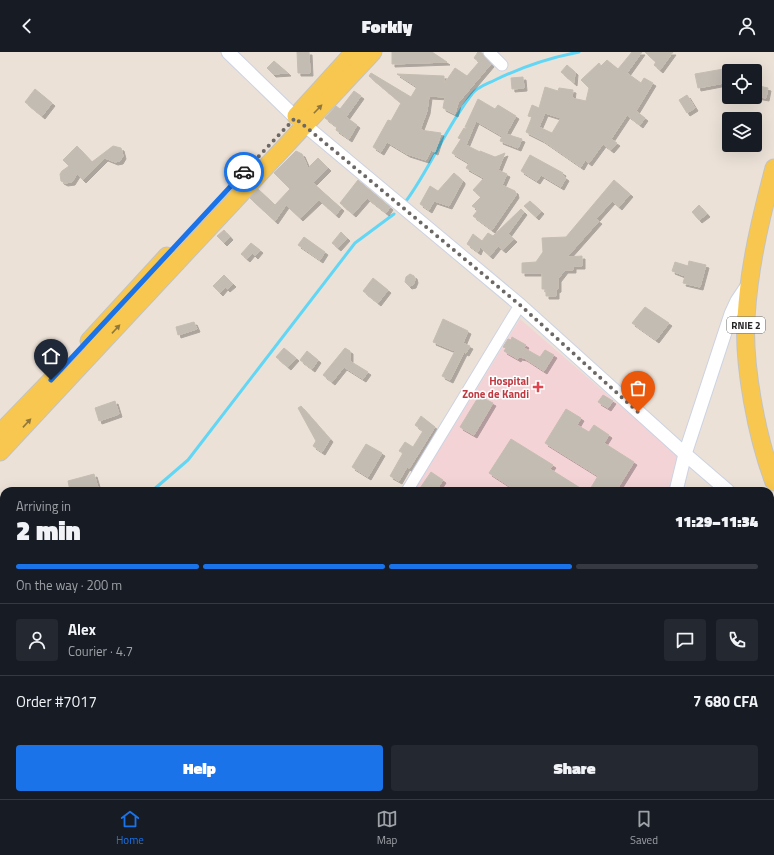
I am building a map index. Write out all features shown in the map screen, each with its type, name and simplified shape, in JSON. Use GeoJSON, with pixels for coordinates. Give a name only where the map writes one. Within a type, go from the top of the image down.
{"type":"FeatureCollection","features":[{"type":"Feature","properties":{"kind":"main road"},"geometry":{"type":"LineString","coordinates":[[0,452],[135,309],[299,121],[354,52]]}},
{"type":"Feature","properties":{"kind":"main road"},"geometry":{"type":"LineString","coordinates":[[0,432],[299,121],[373,52]]}},
{"type":"Feature","properties":{"kind":"main road","name":"RNIE 2"},"geometry":{"type":"LineString","coordinates":[[774,168],[761,218],[749,283],[746,320],[750,382],[762,442],[774,482]]}},
{"type":"Feature","properties":{"kind":"street"},"geometry":{"type":"LineString","coordinates":[[228,52],[299,121],[520,305],[723,487]]}},
{"type":"Feature","properties":{"kind":"street"},"geometry":{"type":"LineString","coordinates":[[489,52],[502,65]]}},
{"type":"Feature","properties":{"kind":"street"},"geometry":{"type":"LineString","coordinates":[[677,487],[685,454],[731,314],[737,301],[749,283]]}},
{"type":"Feature","properties":{"kind":"street"},"geometry":{"type":"LineString","coordinates":[[409,487],[520,305]]}},
{"type":"Feature","properties":{"kind":"shaded area","name":"Hospital Zone de Kandi"},"geometry":{"type":"Polygon","coordinates":[[[520,319],[677,455],[669,487],[416,487],[520,319]]]}},
{"type":"Feature","properties":{"kind":"building"},"geometry":{"type":"Polygon","coordinates":[[[297,52],[309,52],[310,73],[298,73],[297,52]]]}},
{"type":"Feature","properties":{"kind":"building"},"geometry":{"type":"Polygon","coordinates":[[[392,52],[432,52],[447,62],[392,64],[392,52]]]}},
{"type":"Feature","properties":{"kind":"building"},"geometry":{"type":"Polygon","coordinates":[[[478,52],[482,53],[491,64],[458,103],[455,114],[443,108],[445,97],[429,96],[427,111],[420,130],[441,133],[435,152],[431,150],[426,160],[407,154],[387,142],[381,152],[373,147],[388,120],[391,121],[401,103],[369,76],[371,73],[411,97],[417,87],[397,74],[444,76],[444,84],[455,68],[467,76],[479,62],[474,58],[478,52]]]}},
{"type":"Feature","properties":{"kind":"building"},"geometry":{"type":"Polygon","coordinates":[[[632,52],[642,52],[627,73],[641,83],[644,78],[653,83],[636,111],[645,118],[640,125],[627,115],[611,139],[617,143],[611,150],[603,144],[589,163],[585,160],[581,167],[542,140],[526,132],[532,117],[528,116],[532,105],[539,108],[545,87],[558,91],[559,88],[573,90],[572,98],[586,101],[589,88],[581,80],[599,63],[601,66],[607,60],[618,69],[632,52]],[[545,113],[539,127],[552,133],[561,118],[545,113]]]}},
{"type":"Feature","properties":{"kind":"building"},"geometry":{"type":"Polygon","coordinates":[[[645,52],[673,52],[660,70],[654,65],[656,62],[645,52]]]}},
{"type":"Feature","properties":{"kind":"building"},"geometry":{"type":"Polygon","coordinates":[[[274,61],[288,73],[273,74],[267,68],[274,61]]]}},
{"type":"Feature","properties":{"kind":"building"},"geometry":{"type":"Polygon","coordinates":[[[567,65],[575,72],[574,83],[561,72],[567,65]]]}},
{"type":"Feature","properties":{"kind":"building"},"geometry":{"type":"Polygon","coordinates":[[[722,69],[722,83],[698,88],[695,74],[722,69]]]}},
{"type":"Feature","properties":{"kind":"building"},"geometry":{"type":"Polygon","coordinates":[[[523,77],[524,88],[512,89],[511,78],[523,77]]]}},
{"type":"Feature","properties":{"kind":"building"},"geometry":{"type":"Polygon","coordinates":[[[762,87],[768,88],[766,98],[762,97],[762,87]]]}},
{"type":"Feature","properties":{"kind":"building"},"geometry":{"type":"Polygon","coordinates":[[[35,89],[52,103],[42,116],[25,102],[35,89]]]}},
{"type":"Feature","properties":{"kind":"building"},"geometry":{"type":"Polygon","coordinates":[[[354,91],[361,96],[346,117],[357,125],[349,139],[336,130],[337,127],[325,118],[336,106],[340,109],[354,91]]]}},
{"type":"Feature","properties":{"kind":"building"},"geometry":{"type":"Polygon","coordinates":[[[687,95],[695,108],[687,113],[679,100],[687,95]]]}},
{"type":"Feature","properties":{"kind":"building"},"geometry":{"type":"Polygon","coordinates":[[[478,99],[495,109],[498,105],[516,116],[506,134],[522,139],[518,148],[500,141],[502,136],[476,121],[466,145],[495,157],[505,153],[498,170],[507,174],[502,185],[515,191],[516,195],[492,230],[473,216],[478,210],[472,206],[481,197],[473,190],[484,178],[466,168],[469,163],[452,153],[461,139],[458,138],[464,128],[467,128],[465,127],[478,99]]]}},
{"type":"Feature","properties":{"kind":"building"},"geometry":{"type":"Polygon","coordinates":[[[77,146],[92,162],[113,146],[121,148],[123,156],[120,161],[115,162],[105,158],[83,180],[77,174],[72,182],[65,183],[61,181],[60,174],[69,166],[63,160],[77,146]]]}},
{"type":"Feature","properties":{"kind":"building"},"geometry":{"type":"Polygon","coordinates":[[[296,151],[302,154],[308,168],[318,158],[328,168],[313,183],[341,208],[336,215],[319,200],[300,218],[286,205],[275,221],[250,198],[258,189],[275,205],[290,189],[274,173],[296,151]]]}},
{"type":"Feature","properties":{"kind":"building"},"geometry":{"type":"Polygon","coordinates":[[[530,155],[563,173],[562,175],[566,178],[561,187],[541,175],[537,181],[521,171],[530,155]]]}},
{"type":"Feature","properties":{"kind":"building"},"geometry":{"type":"Polygon","coordinates":[[[454,173],[462,180],[462,182],[449,206],[434,201],[429,210],[420,204],[430,186],[438,191],[454,173]]]}},
{"type":"Feature","properties":{"kind":"building"},"geometry":{"type":"Polygon","coordinates":[[[358,180],[390,207],[386,213],[367,198],[353,214],[340,203],[358,180]]]}},
{"type":"Feature","properties":{"kind":"building"},"geometry":{"type":"Polygon","coordinates":[[[614,180],[630,194],[619,207],[612,201],[596,219],[599,221],[567,257],[582,256],[582,266],[573,266],[573,270],[565,270],[558,279],[556,296],[546,296],[546,289],[542,289],[542,273],[522,273],[522,263],[536,262],[543,252],[542,238],[566,237],[614,180]]]}},
{"type":"Feature","properties":{"kind":"building"},"geometry":{"type":"Polygon","coordinates":[[[530,201],[541,211],[536,217],[524,206],[530,201]]]}},
{"type":"Feature","properties":{"kind":"building"},"geometry":{"type":"Polygon","coordinates":[[[699,205],[707,214],[699,220],[692,212],[699,205]]]}},
{"type":"Feature","properties":{"kind":"building"},"geometry":{"type":"Polygon","coordinates":[[[521,209],[524,212],[508,234],[514,239],[503,250],[498,246],[490,256],[480,247],[478,252],[467,244],[473,234],[482,241],[488,233],[493,236],[521,209]]]}},
{"type":"Feature","properties":{"kind":"building"},"geometry":{"type":"Polygon","coordinates":[[[224,230],[230,237],[224,243],[217,236],[224,230]]]}},
{"type":"Feature","properties":{"kind":"building"},"geometry":{"type":"Polygon","coordinates":[[[341,232],[347,238],[338,248],[332,243],[341,232]]]}},
{"type":"Feature","properties":{"kind":"building"},"geometry":{"type":"Polygon","coordinates":[[[304,237],[325,252],[320,260],[298,245],[304,237]]]}},
{"type":"Feature","properties":{"kind":"building"},"geometry":{"type":"Polygon","coordinates":[[[251,243],[260,250],[255,256],[252,253],[247,259],[241,254],[251,243]]]}},
{"type":"Feature","properties":{"kind":"building"},"geometry":{"type":"Polygon","coordinates":[[[689,261],[706,265],[700,287],[683,283],[685,276],[672,271],[675,262],[688,266],[689,261]]]}},
{"type":"Feature","properties":{"kind":"building"},"geometry":{"type":"Polygon","coordinates":[[[410,274],[414,276],[415,280],[413,285],[409,286],[405,282],[406,277],[410,274]]]}},
{"type":"Feature","properties":{"kind":"building"},"geometry":{"type":"Polygon","coordinates":[[[224,275],[233,284],[227,289],[225,287],[220,293],[213,286],[224,275]]]}},
{"type":"Feature","properties":{"kind":"building"},"geometry":{"type":"Polygon","coordinates":[[[373,278],[388,290],[378,303],[363,291],[373,278]]]}},
{"type":"Feature","properties":{"kind":"building"},"geometry":{"type":"Polygon","coordinates":[[[645,307],[669,323],[656,340],[632,323],[645,307]]]}},
{"type":"Feature","properties":{"kind":"building"},"geometry":{"type":"Polygon","coordinates":[[[443,319],[468,331],[463,343],[470,346],[466,353],[464,352],[450,380],[442,376],[455,351],[433,342],[443,319]]]}},
{"type":"Feature","properties":{"kind":"building"},"geometry":{"type":"Polygon","coordinates":[[[194,322],[197,329],[178,335],[176,327],[194,322]]]}},
{"type":"Feature","properties":{"kind":"building"},"geometry":{"type":"Polygon","coordinates":[[[512,337],[526,345],[524,348],[540,357],[545,350],[554,355],[544,371],[524,358],[519,357],[518,359],[504,351],[506,348],[503,347],[508,339],[511,340],[512,337]]]}},
{"type":"Feature","properties":{"kind":"building"},"geometry":{"type":"Polygon","coordinates":[[[284,348],[296,358],[288,367],[276,357],[284,348]]]}},
{"type":"Feature","properties":{"kind":"building"},"geometry":{"type":"Polygon","coordinates":[[[345,348],[350,351],[350,361],[368,372],[363,379],[344,367],[332,382],[323,375],[345,348]]]}},
{"type":"Feature","properties":{"kind":"building"},"geometry":{"type":"Polygon","coordinates":[[[307,351],[318,360],[312,369],[300,360],[307,351]]]}},
{"type":"Feature","properties":{"kind":"building"},"geometry":{"type":"Polygon","coordinates":[[[603,395],[613,401],[608,408],[598,402],[603,395]]]}},
{"type":"Feature","properties":{"kind":"building"},"geometry":{"type":"Polygon","coordinates":[[[479,396],[493,403],[474,435],[460,427],[479,396]]]}},
{"type":"Feature","properties":{"kind":"building"},"geometry":{"type":"Polygon","coordinates":[[[115,401],[119,414],[99,421],[95,408],[115,401]]]}},
{"type":"Feature","properties":{"kind":"building"},"geometry":{"type":"Polygon","coordinates":[[[301,406],[330,439],[322,452],[313,446],[316,441],[298,408],[301,406]]]}},
{"type":"Feature","properties":{"kind":"building"},"geometry":{"type":"Polygon","coordinates":[[[566,409],[581,418],[577,425],[589,432],[594,425],[609,435],[604,443],[634,462],[618,487],[591,487],[598,476],[545,443],[566,409]]]}},
{"type":"Feature","properties":{"kind":"building"},"geometry":{"type":"Polygon","coordinates":[[[421,416],[435,427],[409,469],[407,467],[399,481],[390,476],[403,453],[399,451],[405,442],[413,447],[423,431],[415,425],[421,416]]]}},
{"type":"Feature","properties":{"kind":"building"},"geometry":{"type":"Polygon","coordinates":[[[511,439],[553,465],[550,469],[579,487],[511,487],[489,473],[511,439]]]}},
{"type":"Feature","properties":{"kind":"building"},"geometry":{"type":"Polygon","coordinates":[[[366,444],[382,453],[368,477],[352,467],[366,444]]]}},
{"type":"Feature","properties":{"kind":"building"},"geometry":{"type":"Polygon","coordinates":[[[431,472],[443,480],[439,487],[421,487],[431,472]]]}},
{"type":"Feature","properties":{"kind":"building"},"geometry":{"type":"Polygon","coordinates":[[[94,474],[98,487],[69,487],[68,481],[94,474]]]}},
{"type":"Feature","properties":{"kind":"waterway"},"geometry":{"type":"LineString","coordinates":[[406,201],[423,175],[454,120],[474,92],[486,84],[526,67],[546,60],[579,52]]}},
{"type":"Feature","properties":{"kind":"waterway"},"geometry":{"type":"LineString","coordinates":[[157,487],[188,460],[355,243],[394,214]]}},
{"type":"Feature","properties":{"kind":"way so far"},"geometry":{"type":"LineString","coordinates":[[244,172],[295,118],[520,305],[638,412]]}},
{"type":"Feature","properties":{"kind":"place","name":"Hospital Zone de Kandi"},"geometry":{"type":"Point","coordinates":[538,387]}},
{"type":"Feature","properties":{"kind":"route"},"geometry":{"type":"LineString","coordinates":[[51,380],[244,172]]}}]}
